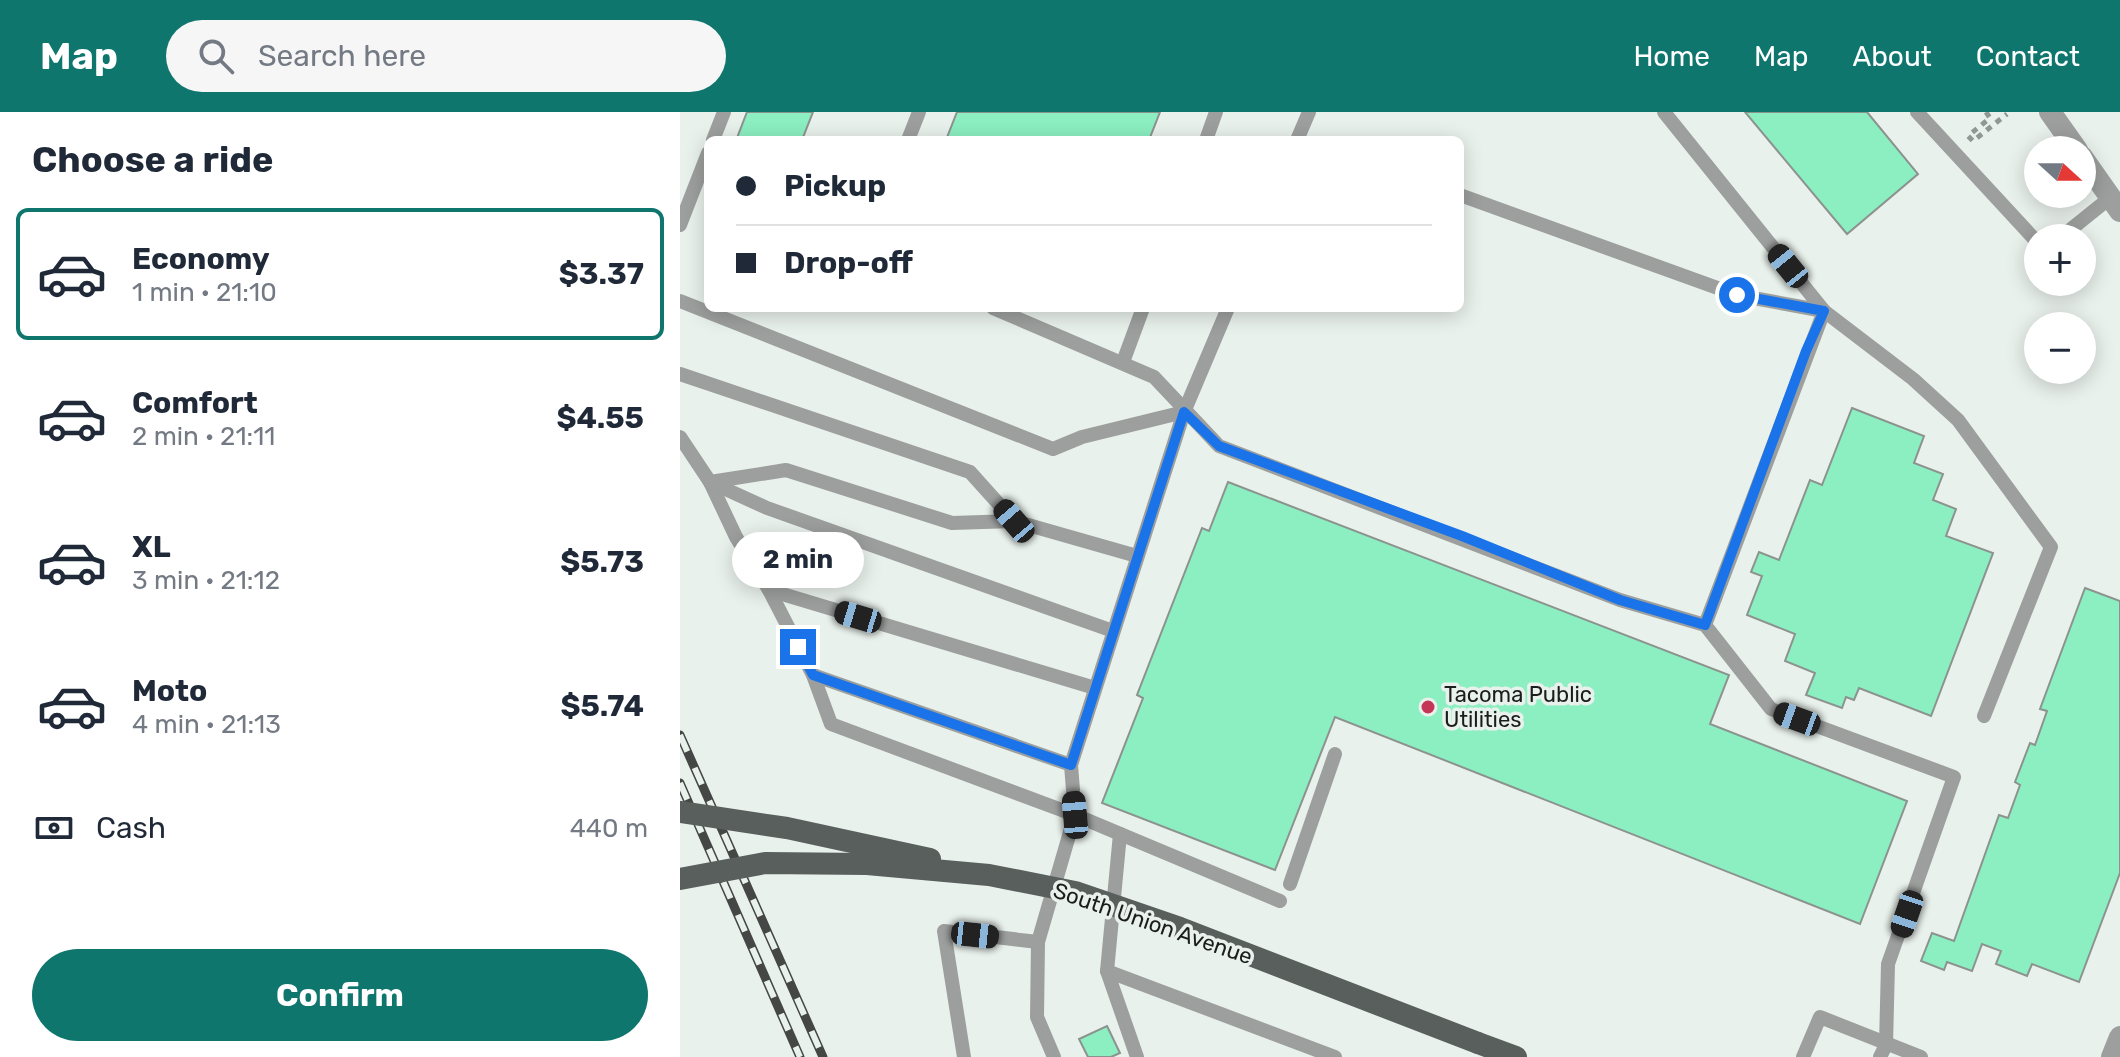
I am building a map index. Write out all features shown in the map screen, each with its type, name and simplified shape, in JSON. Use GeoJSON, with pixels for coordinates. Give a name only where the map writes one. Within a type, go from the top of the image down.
{"type":"FeatureCollection","features":[{"type":"Feature","properties":{"kind":"main road"},"geometry":{"type":"LineString","coordinates":[[680,812],[883,846],[989,875]]}},
{"type":"Feature","properties":{"kind":"main road","name":"South Union Avenue"},"geometry":{"type":"LineString","coordinates":[[680,879],[765,863],[867,864],[989,875],[1075,892],[1180,928],[1516,1057]]}},
{"type":"Feature","properties":{"kind":"street"},"geometry":{"type":"LineString","coordinates":[[2050,112],[2067,136]]}},
{"type":"Feature","properties":{"kind":"street"},"geometry":{"type":"LineString","coordinates":[[2096,177],[2115,204]]}},
{"type":"Feature","properties":{"kind":"street"},"geometry":{"type":"LineString","coordinates":[[2112,1057],[2120,1037]]}},
{"type":"Feature","properties":{"kind":"lane"},"geometry":{"type":"LineString","coordinates":[[715,136],[724,112]]}},
{"type":"Feature","properties":{"kind":"lane"},"geometry":{"type":"LineString","coordinates":[[910,136],[919,112]]}},
{"type":"Feature","properties":{"kind":"lane"},"geometry":{"type":"LineString","coordinates":[[1207,136],[1216,112]]}},
{"type":"Feature","properties":{"kind":"lane"},"geometry":{"type":"LineString","coordinates":[[1303,136],[1309,112]]}},
{"type":"Feature","properties":{"kind":"lane"},"geometry":{"type":"LineString","coordinates":[[1664,112],[1824,311],[1913,379],[1958,420],[2051,547],[1984,716]]}},
{"type":"Feature","properties":{"kind":"lane"},"geometry":{"type":"LineString","coordinates":[[1917,112],[2024,228]]}},
{"type":"Feature","properties":{"kind":"lane"},"geometry":{"type":"LineString","coordinates":[[680,225],[704,163]]}},
{"type":"Feature","properties":{"kind":"lane"},"geometry":{"type":"LineString","coordinates":[[1464,196],[1737,295],[1824,311]]}},
{"type":"Feature","properties":{"kind":"lane"},"geometry":{"type":"LineString","coordinates":[[2083,224],[2115,204]]}},
{"type":"Feature","properties":{"kind":"lane"},"geometry":{"type":"LineString","coordinates":[[680,301],[704,311]]}},
{"type":"Feature","properties":{"kind":"lane"},"geometry":{"type":"LineString","coordinates":[[1705,625],[1806,351],[1824,311]]}},
{"type":"Feature","properties":{"kind":"lane"},"geometry":{"type":"LineString","coordinates":[[708,312],[1053,449],[1082,437],[1184,412]]}},
{"type":"Feature","properties":{"kind":"lane"},"geometry":{"type":"LineString","coordinates":[[1003,312],[1154,377],[1219,446],[1462,536],[1620,600],[1705,625],[1771,709],[1954,777],[1888,964],[1883,1051]]}},
{"type":"Feature","properties":{"kind":"lane"},"geometry":{"type":"LineString","coordinates":[[1123,362],[1142,312]]}},
{"type":"Feature","properties":{"kind":"lane"},"geometry":{"type":"LineString","coordinates":[[1054,1057],[1037,1017],[1038,942],[1075,815],[1071,765],[1184,412],[1226,312]]}},
{"type":"Feature","properties":{"kind":"lane"},"geometry":{"type":"LineString","coordinates":[[680,374],[970,472],[1014,521]]}},
{"type":"Feature","properties":{"kind":"lane"},"geometry":{"type":"LineString","coordinates":[[680,437],[710,482],[736,537],[769,590],[813,675],[831,724],[1075,815],[1280,901]]}},
{"type":"Feature","properties":{"kind":"lane"},"geometry":{"type":"LineString","coordinates":[[710,482],[786,470],[952,523],[1014,521],[1137,556]]}},
{"type":"Feature","properties":{"kind":"lane"},"geometry":{"type":"LineString","coordinates":[[710,482],[767,508],[1113,631]]}},
{"type":"Feature","properties":{"kind":"lane"},"geometry":{"type":"LineString","coordinates":[[769,590],[1095,688]]}},
{"type":"Feature","properties":{"kind":"lane"},"geometry":{"type":"LineString","coordinates":[[813,675],[1071,765]]}},
{"type":"Feature","properties":{"kind":"lane"},"geometry":{"type":"LineString","coordinates":[[1290,884],[1335,754]]}},
{"type":"Feature","properties":{"kind":"lane"},"geometry":{"type":"LineString","coordinates":[[1120,834],[1107,971],[1137,1057]]}},
{"type":"Feature","properties":{"kind":"lane"},"geometry":{"type":"LineString","coordinates":[[964,1057],[944,931],[1038,942]]}},
{"type":"Feature","properties":{"kind":"lane"},"geometry":{"type":"LineString","coordinates":[[1107,971],[1335,1057]]}},
{"type":"Feature","properties":{"kind":"lane"},"geometry":{"type":"LineString","coordinates":[[1803,1057],[1820,1017],[1883,1051],[1921,1057]]}},
{"type":"Feature","properties":{"kind":"path"},"geometry":{"type":"LineString","coordinates":[[1986,112],[1990,118],[1968,136],[1973,141],[2007,114]]}},
{"type":"Feature","properties":{"kind":"building"},"geometry":{"type":"Polygon","coordinates":[[[747,112],[813,112],[804,136],[738,136],[747,112]]]}},
{"type":"Feature","properties":{"kind":"building"},"geometry":{"type":"Polygon","coordinates":[[[957,112],[1160,112],[1151,136],[948,136],[957,112]]]}},
{"type":"Feature","properties":{"kind":"building"},"geometry":{"type":"Polygon","coordinates":[[[1745,112],[1867,112],[1918,174],[1847,234],[1745,112]]]}},
{"type":"Feature","properties":{"kind":"building"},"geometry":{"type":"Polygon","coordinates":[[[1852,408],[1924,436],[1914,463],[1943,474],[1933,500],[1956,509],[1946,536],[1993,553],[1931,716],[1859,688],[1854,700],[1846,697],[1842,708],[1806,695],[1815,673],[1785,661],[1795,634],[1747,615],[1762,576],[1751,572],[1759,552],[1779,560],[1810,480],[1822,485],[1852,408]]]}},
{"type":"Feature","properties":{"kind":"building","name":"Tacoma Public Utilities"},"geometry":{"type":"Polygon","coordinates":[[[1228,482],[1729,675],[1710,724],[1907,801],[1860,924],[1335,717],[1275,870],[1102,803],[1143,698],[1137,695],[1202,528],[1209,531],[1228,482]]]}},
{"type":"Feature","properties":{"kind":"building"},"geometry":{"type":"Polygon","coordinates":[[[2085,588],[2120,601],[2120,873],[2079,982],[2032,964],[2027,976],[1996,964],[2001,951],[1982,944],[1972,971],[1947,962],[1944,970],[1921,961],[1932,933],[1954,941],[1999,815],[2008,818],[2020,785],[2015,782],[2030,743],[2035,745],[2047,711],[2040,709],[2085,588]]]}},
{"type":"Feature","properties":{"kind":"building"},"geometry":{"type":"Polygon","coordinates":[[[1107,1026],[1120,1053],[1111,1057],[1088,1057],[1079,1039],[1107,1026]]]}},
{"type":"Feature","properties":{"kind":"railway"},"geometry":{"type":"LineString","coordinates":[[680,735],[823,1057]]}},
{"type":"Feature","properties":{"kind":"railway"},"geometry":{"type":"LineString","coordinates":[[680,783],[800,1057]]}},
{"type":"Feature","properties":{"kind":"place","name":"Tacoma Public Utilities"},"geometry":{"type":"Point","coordinates":[1428,707]}},
{"type":"Feature","properties":{"kind":"route"},"geometry":{"type":"LineString","coordinates":[[798,647],[813,675],[1071,765],[1184,412],[1219,446],[1462,536],[1620,600],[1705,625],[1806,351],[1824,311],[1737,295]]}}]}
